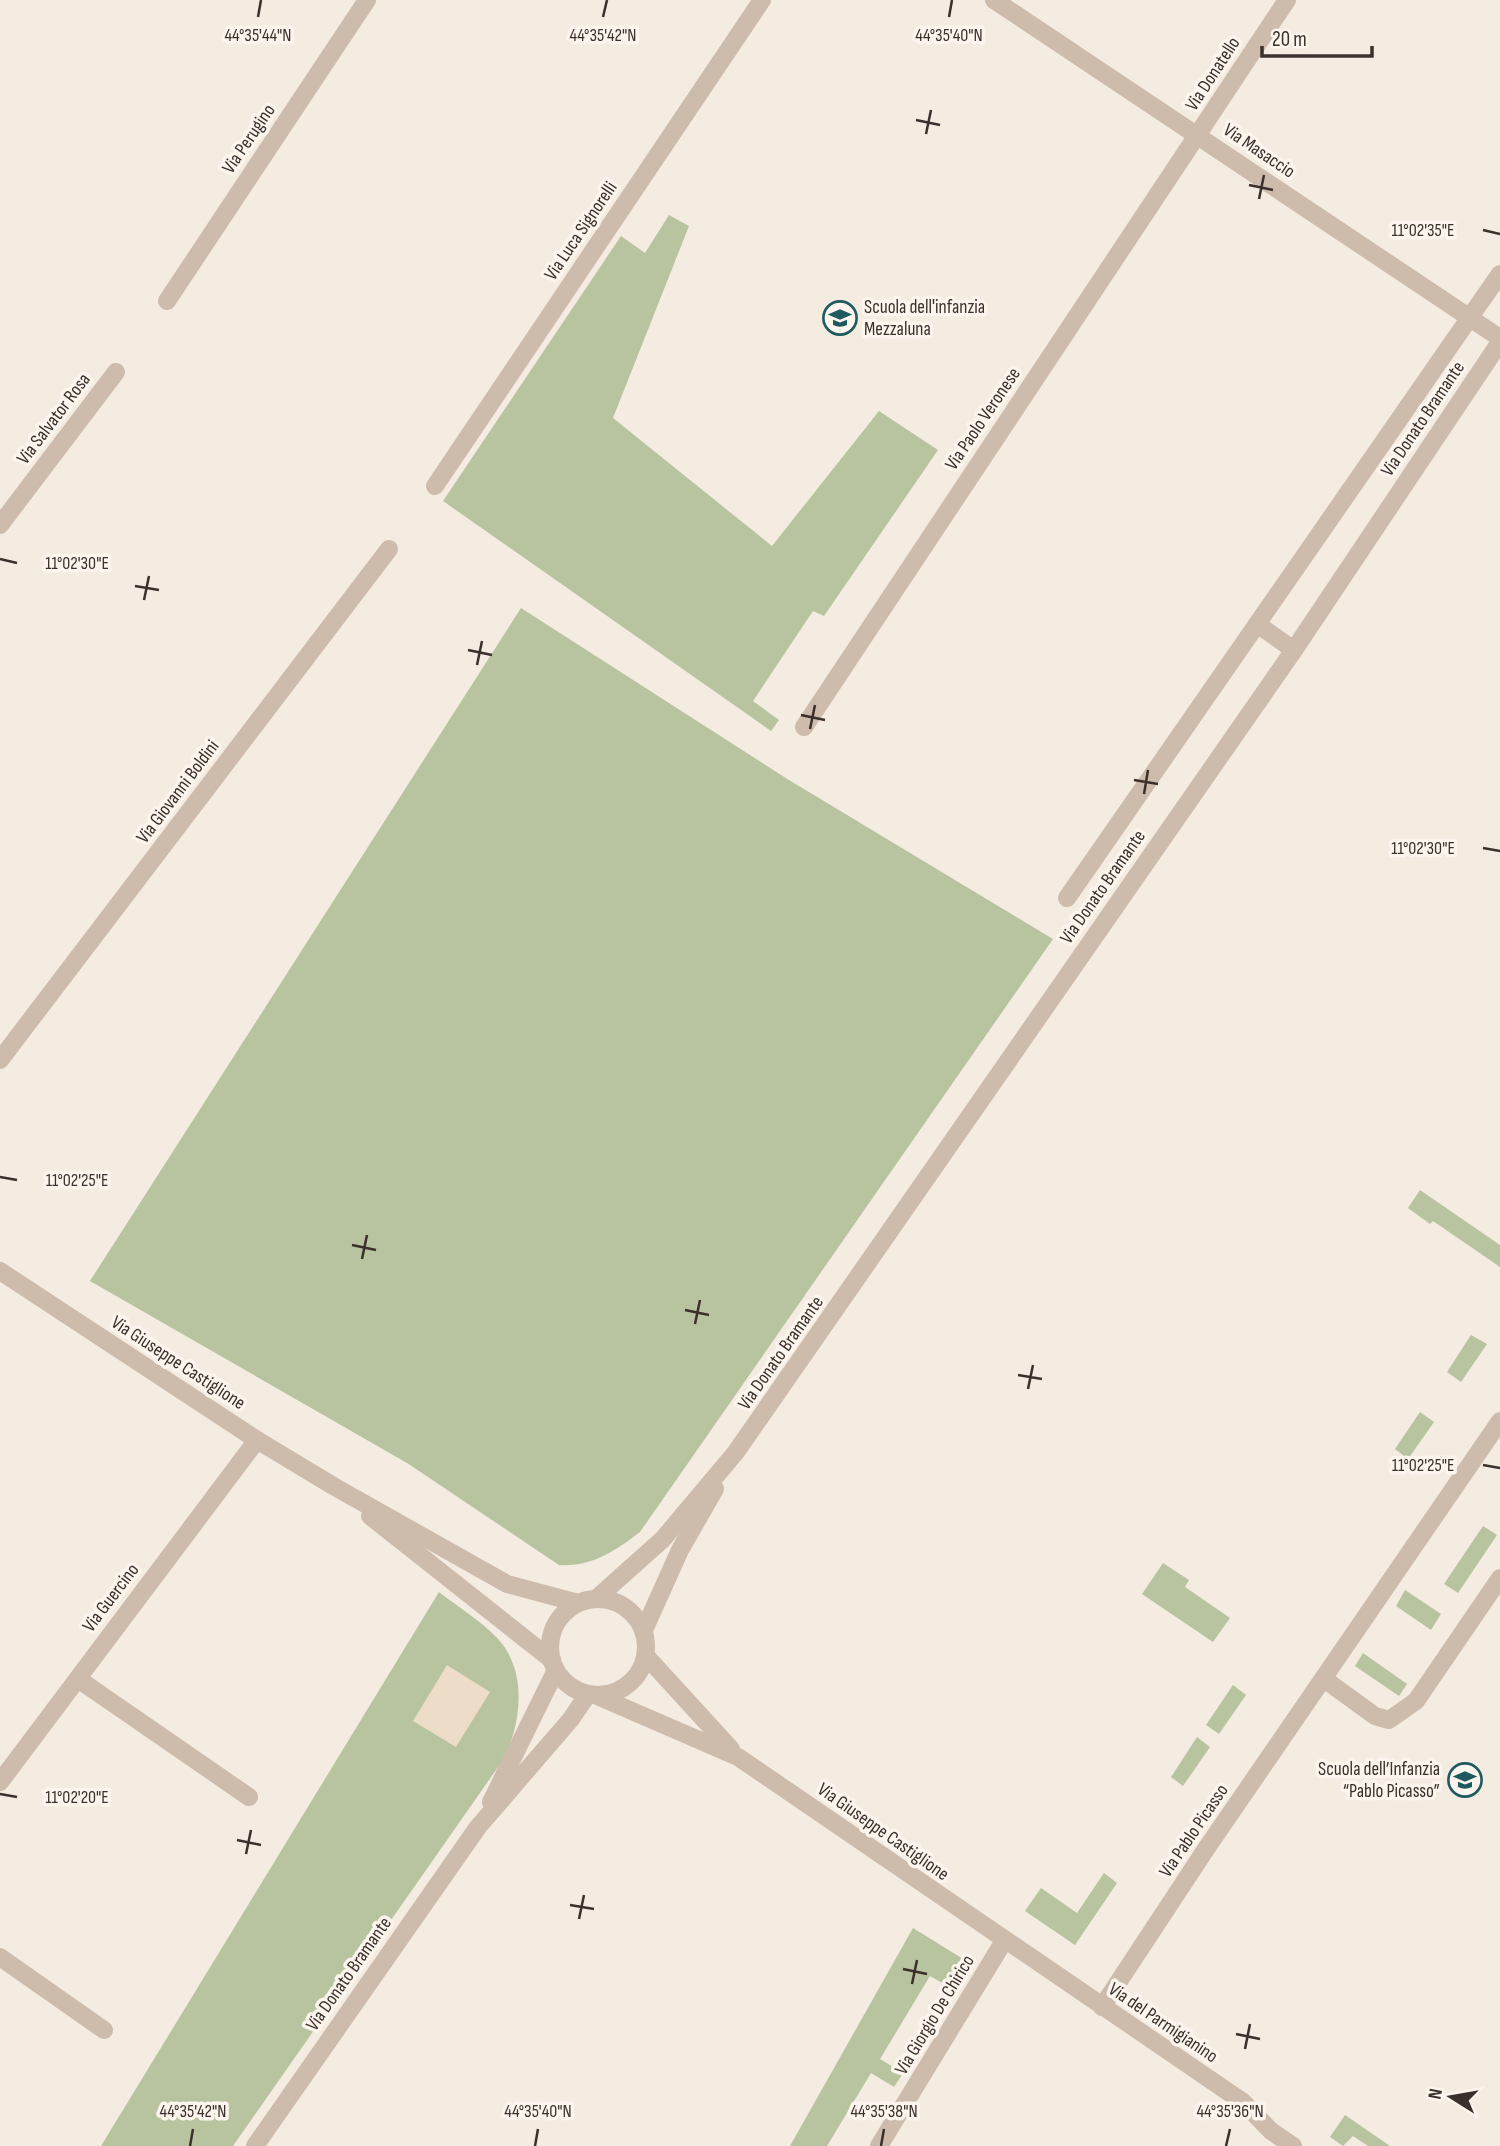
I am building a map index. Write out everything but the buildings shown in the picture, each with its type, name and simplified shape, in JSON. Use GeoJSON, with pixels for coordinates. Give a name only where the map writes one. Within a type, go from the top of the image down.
{"type":"FeatureCollection","features":[{"type":"Feature","properties":{"kind":"street","name":"Via Perugino"},"geometry":{"type":"LineString","coordinates":[[167,301],[367,0]]}},
{"type":"Feature","properties":{"kind":"street","name":"Via Luca Signorelli"},"geometry":{"type":"LineString","coordinates":[[435,485],[762,0]]}},
{"type":"Feature","properties":{"kind":"street","name":"Via Masaccio"},"geometry":{"type":"LineString","coordinates":[[993,0],[1471,317],[1500,340]]}},
{"type":"Feature","properties":{"kind":"street","name":"Via Donatello"},"geometry":{"type":"LineString","coordinates":[[1197,135],[1287,0]]}},
{"type":"Feature","properties":{"kind":"street","name":"Via Paolo Veronese"},"geometry":{"type":"LineString","coordinates":[[804,727],[1197,135]]}},
{"type":"Feature","properties":{"kind":"street"},"geometry":{"type":"LineString","coordinates":[[1067,898],[1500,274]]}},
{"type":"Feature","properties":{"kind":"street","name":"Via Donato Bramante"},"geometry":{"type":"LineString","coordinates":[[644,1630],[680,1550],[736,1452],[1294,650],[1500,340]]}},
{"type":"Feature","properties":{"kind":"street","name":"Via Salvator Rosa"},"geometry":{"type":"LineString","coordinates":[[0,525],[116,372]]}},
{"type":"Feature","properties":{"kind":"street","name":"Via Giovanni Boldini"},"geometry":{"type":"LineString","coordinates":[[0,1060],[389,549]]}},
{"type":"Feature","properties":{"kind":"street"},"geometry":{"type":"LineString","coordinates":[[1257,624],[1294,650]]}},
{"type":"Feature","properties":{"kind":"street","name":"Via Giuseppe Castiglione"},"geometry":{"type":"LineString","coordinates":[[0,1271],[257,1440],[335,1487],[507,1584],[578,1603]]}},
{"type":"Feature","properties":{"kind":"street","name":"Via Pablo Picasso"},"geometry":{"type":"LineString","coordinates":[[1102,2007],[1206,1849],[1500,1421]]}},
{"type":"Feature","properties":{"kind":"street","name":"Via Guercino"},"geometry":{"type":"LineString","coordinates":[[0,1782],[257,1440]]}},
{"type":"Feature","properties":{"kind":"street","name":"Via Donato Bramante"},"geometry":{"type":"LineString","coordinates":[[597,1598],[663,1539],[736,1452]]}},
{"type":"Feature","properties":{"kind":"street","name":"Via Giuseppe Castiglione"},"geometry":{"type":"LineString","coordinates":[[335,1487],[554,1665]]}},
{"type":"Feature","properties":{"kind":"street"},"geometry":{"type":"LineString","coordinates":[[1324,1679],[1375,1716],[1390,1720],[1400,1716],[1416,1701],[1500,1578]]}},
{"type":"Feature","properties":{"kind":"street"},"geometry":{"type":"LineString","coordinates":[[597,1598],[625,1606],[644,1630],[646,1656],[639,1672],[627,1685],[612,1693],[591,1695],[564,1681],[554,1665],[550,1648],[554,1626],[560,1616],[578,1603],[597,1598]]}},
{"type":"Feature","properties":{"kind":"street","name":"Via Giuseppe Castiglione"},"geometry":{"type":"LineString","coordinates":[[646,1656],[738,1757]]}},
{"type":"Feature","properties":{"kind":"street","name":"Via Donato Bramante"},"geometry":{"type":"LineString","coordinates":[[478,1827],[554,1665]]}},
{"type":"Feature","properties":{"kind":"street"},"geometry":{"type":"LineString","coordinates":[[78,1679],[249,1797]]}},
{"type":"Feature","properties":{"kind":"street","name":"Via Donato Bramante"},"geometry":{"type":"LineString","coordinates":[[255,2146],[478,1827],[591,1695]]}},
{"type":"Feature","properties":{"kind":"street","name":"Via Giuseppe Castiglione"},"geometry":{"type":"LineString","coordinates":[[591,1695],[738,1757],[1004,1941]]}},
{"type":"Feature","properties":{"kind":"street","name":"Via del Parmigianino"},"geometry":{"type":"LineString","coordinates":[[1004,1941],[1242,2102],[1271,2131],[1293,2146]]}},
{"type":"Feature","properties":{"kind":"street","name":"Via Giorgio De Chirico"},"geometry":{"type":"LineString","coordinates":[[880,2146],[1004,1941]]}},
{"type":"Feature","properties":{"kind":"street"},"geometry":{"type":"LineString","coordinates":[[0,1957],[104,2030]]}},
{"type":"Feature","properties":{"kind":"green space"},"geometry":{"type":"Polygon","coordinates":[[[669,215],[689,226],[613,418],[772,546],[879,411],[938,450],[824,616],[813,611],[753,701],[779,720],[771,731],[443,501],[621,236],[645,253],[669,215]]]}},
{"type":"Feature","properties":{"kind":"green space"},"geometry":{"type":"Polygon","coordinates":[[[521,608],[789,780],[1053,939],[640,1532],[603,1556],[571,1565],[559,1565],[407,1463],[90,1281],[521,608]]]}},
{"type":"Feature","properties":{"kind":"green space"},"geometry":{"type":"Polygon","coordinates":[[[1420,1190],[1500,1245],[1500,1267],[1433,1221],[1430,1224],[1408,1208],[1420,1190]]]}},
{"type":"Feature","properties":{"kind":"green space"},"geometry":{"type":"Polygon","coordinates":[[[1471,1335],[1487,1344],[1461,1382],[1447,1372],[1471,1335]]]}},
{"type":"Feature","properties":{"kind":"green space"},"geometry":{"type":"Polygon","coordinates":[[[1420,1412],[1434,1422],[1408,1459],[1395,1449],[1420,1412]]]}},
{"type":"Feature","properties":{"kind":"green space"},"geometry":{"type":"Polygon","coordinates":[[[1483,1526],[1497,1535],[1458,1593],[1444,1584],[1483,1526]]]}},
{"type":"Feature","properties":{"kind":"green space"},"geometry":{"type":"Polygon","coordinates":[[[1163,1563],[1189,1580],[1185,1587],[1230,1618],[1213,1642],[1142,1594],[1163,1563]]]}},
{"type":"Feature","properties":{"kind":"green space"},"geometry":{"type":"Polygon","coordinates":[[[1405,1590],[1441,1614],[1431,1630],[1396,1606],[1405,1590]]]}},
{"type":"Feature","properties":{"kind":"green space"},"geometry":{"type":"Polygon","coordinates":[[[439,1592],[493,1633],[508,1653],[514,1668],[519,1699],[514,1731],[503,1760],[233,2146],[101,2146],[439,1592]]]}},
{"type":"Feature","properties":{"kind":"green space"},"geometry":{"type":"Polygon","coordinates":[[[1363,1653],[1407,1684],[1399,1696],[1355,1666],[1363,1653]]]}},
{"type":"Feature","properties":{"kind":"green space"},"geometry":{"type":"Polygon","coordinates":[[[1233,1685],[1246,1695],[1219,1734],[1206,1725],[1233,1685]]]}},
{"type":"Feature","properties":{"kind":"green space"},"geometry":{"type":"Polygon","coordinates":[[[1197,1737],[1210,1747],[1183,1786],[1171,1777],[1197,1737]]]}},
{"type":"Feature","properties":{"kind":"green space"},"geometry":{"type":"Polygon","coordinates":[[[1104,1873],[1117,1883],[1075,1945],[1025,1911],[1041,1888],[1077,1913],[1104,1873]]]}},
{"type":"Feature","properties":{"kind":"green space"},"geometry":{"type":"Polygon","coordinates":[[[913,1928],[968,1962],[953,1989],[930,1976],[880,2059],[903,2073],[894,2087],[871,2073],[827,2146],[790,2146],[913,1928]]]}},
{"type":"Feature","properties":{"kind":"green space"},"geometry":{"type":"Polygon","coordinates":[[[1345,2115],[1390,2146],[1368,2146],[1353,2136],[1343,2146],[1330,2137],[1345,2115]]]}},
{"type":"Feature","properties":{"kind":"shaded area"},"geometry":{"type":"Polygon","coordinates":[[[447,1665],[490,1692],[456,1747],[413,1721],[447,1665]]]}},
{"type":"Feature","properties":{"kind":"place","name":"Scuola dell'infanzia Mezzaluna"},"geometry":{"type":"Point","coordinates":[840,318]}},
{"type":"Feature","properties":{"kind":"place","name":"Scuola dell’Infanzia “Pablo Picasso”"},"geometry":{"type":"Point","coordinates":[1465,1780]}}]}
